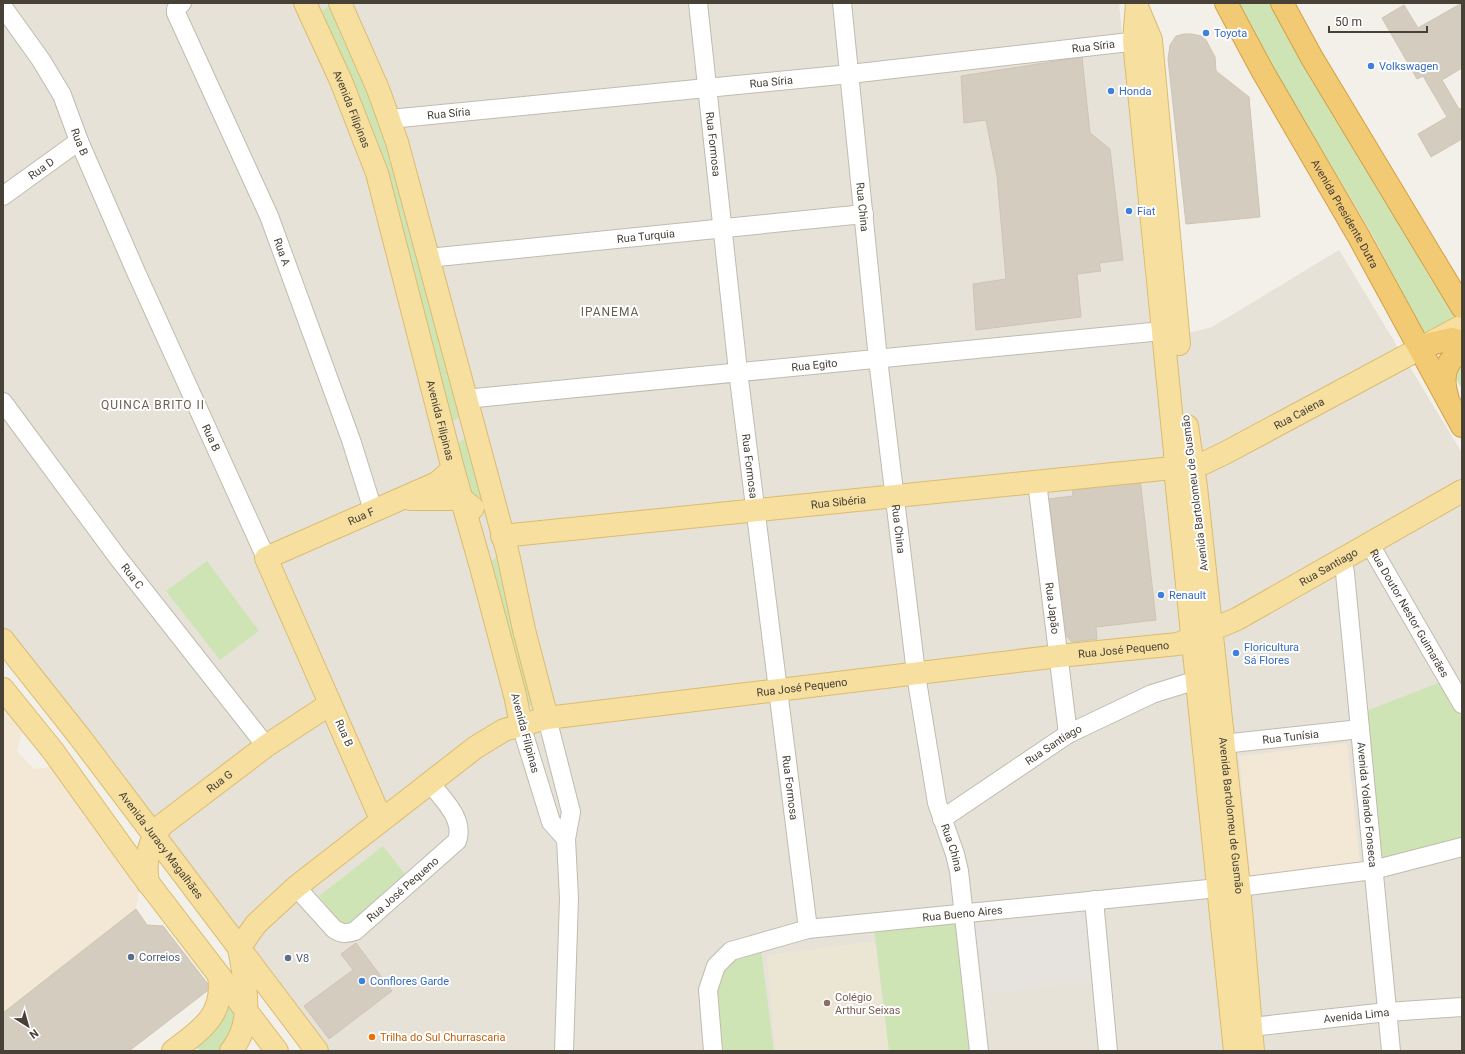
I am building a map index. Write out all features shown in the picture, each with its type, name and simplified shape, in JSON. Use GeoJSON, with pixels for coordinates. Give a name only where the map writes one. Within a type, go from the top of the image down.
{"type":"FeatureCollection","features":[{"type":"Feature","properties":{"kind":"highway","name":"Avenida Presidente Dutra"},"geometry":{"type":"LineString","coordinates":[[1226,3],[1263,72],[1425,347],[1458,419]]}},
{"type":"Feature","properties":{"kind":"highway"},"geometry":{"type":"LineString","coordinates":[[1282,3],[1312,58],[1462,307]]}},
{"type":"Feature","properties":{"kind":"highway"},"geometry":{"type":"LineString","coordinates":[[1425,347],[1452,339],[1462,341]]}},
{"type":"Feature","properties":{"kind":"highway"},"geometry":{"type":"LineString","coordinates":[[1458,419],[1445,389],[1445,374],[1450,360],[1462,352]]}},
{"type":"Feature","properties":{"kind":"main road"},"geometry":{"type":"LineString","coordinates":[[340,3],[390,119],[508,554],[524,630],[547,718]]}},
{"type":"Feature","properties":{"kind":"main road","name":"Avenida Bartolomeu de Gusmão"},"geometry":{"type":"LineString","coordinates":[[1137,6],[1185,406],[1184,467],[1198,633],[1197,680],[1251,1027],[1253,1051]]}},
{"type":"Feature","properties":{"kind":"main road","name":"Avenida Filipinas"},"geometry":{"type":"LineString","coordinates":[[312,7],[377,173],[453,469],[515,695],[521,724]]}},
{"type":"Feature","properties":{"kind":"main road","name":"Avenida Bartolomeu de Gusmão"},"geometry":{"type":"LineString","coordinates":[[1142,40],[1162,331],[1176,452],[1184,467]]}},
{"type":"Feature","properties":{"kind":"main road","name":"Rua Caiena"},"geometry":{"type":"LineString","coordinates":[[1184,467],[1204,463],[1225,453],[1462,326]]}},
{"type":"Feature","properties":{"kind":"main road"},"geometry":{"type":"LineString","coordinates":[[442,425],[455,429],[466,423],[468,408]]}},
{"type":"Feature","properties":{"kind":"main road"},"geometry":{"type":"LineString","coordinates":[[448,448],[463,437],[470,436],[476,440]]}},
{"type":"Feature","properties":{"kind":"main road","name":"Rua Sibéria"},"geometry":{"type":"LineString","coordinates":[[502,536],[1184,467]]}},
{"type":"Feature","properties":{"kind":"main road","name":"Rua F"},"geometry":{"type":"LineString","coordinates":[[266,558],[373,510],[402,500],[437,483],[453,469]]}},
{"type":"Feature","properties":{"kind":"main road","name":"Rua Santiago"},"geometry":{"type":"LineString","coordinates":[[1198,633],[1237,619],[1462,490]]}},
{"type":"Feature","properties":{"kind":"main road"},"geometry":{"type":"LineString","coordinates":[[402,500],[462,499],[488,519],[502,536]]}},
{"type":"Feature","properties":{"kind":"main road"},"geometry":{"type":"LineString","coordinates":[[481,568],[502,536]]}},
{"type":"Feature","properties":{"kind":"main road","name":"Rua B"},"geometry":{"type":"LineString","coordinates":[[266,558],[381,819]]}},
{"type":"Feature","properties":{"kind":"main road","name":"Avenida Bartolomeu de Gusmão"},"geometry":{"type":"LineString","coordinates":[[1198,633],[1214,655],[1223,744],[1236,1051]]}},
{"type":"Feature","properties":{"kind":"main road","name":"Rua José Pequeno"},"geometry":{"type":"LineString","coordinates":[[239,948],[256,924],[296,887],[381,819],[491,736],[521,724],[547,718],[916,673],[1178,644],[1198,633]]}},
{"type":"Feature","properties":{"kind":"main road","name":"Avenida Juracy Magalhães"},"geometry":{"type":"LineString","coordinates":[[3,640],[79,736],[153,836],[317,1051]]}},
{"type":"Feature","properties":{"kind":"main road"},"geometry":{"type":"LineString","coordinates":[[3,689],[53,751],[148,882],[277,1051]]}},
{"type":"Feature","properties":{"kind":"main road","name":"Rua G"},"geometry":{"type":"LineString","coordinates":[[148,882],[146,870],[147,859],[153,836],[162,825],[266,746],[330,704]]}},
{"type":"Feature","properties":{"kind":"main road"},"geometry":{"type":"LineString","coordinates":[[53,751],[69,751],[76,745],[79,736]]}},
{"type":"Feature","properties":{"kind":"main road"},"geometry":{"type":"LineString","coordinates":[[230,1051],[237,1043],[246,1011],[245,984],[239,948]]}},
{"type":"Feature","properties":{"kind":"main road"},"geometry":{"type":"LineString","coordinates":[[176,1050],[213,1014],[219,1003],[221,994],[219,976]]}},
{"type":"Feature","properties":{"kind":"main road"},"geometry":{"type":"LineString","coordinates":[[236,1051],[254,1048],[277,1051]]}},
{"type":"Feature","properties":{"kind":"street","name":"Rua A"},"geometry":{"type":"LineString","coordinates":[[182,3],[176,9],[176,13],[269,216],[351,440],[373,510]]}},
{"type":"Feature","properties":{"kind":"street","name":"Rua Formosa"},"geometry":{"type":"LineString","coordinates":[[698,3],[706,89],[738,371],[808,929]]}},
{"type":"Feature","properties":{"kind":"street","name":"Rua China"},"geometry":{"type":"LineString","coordinates":[[842,3],[878,359],[896,497],[916,673],[932,782],[942,819],[957,860],[979,1051]]}},
{"type":"Feature","properties":{"kind":"street","name":"Rua B"},"geometry":{"type":"LineString","coordinates":[[8,13],[41,60],[62,95],[79,141],[136,272],[266,558]]}},
{"type":"Feature","properties":{"kind":"street","name":"Rua Síria"},"geometry":{"type":"LineString","coordinates":[[390,119],[850,74],[1142,40]]}},
{"type":"Feature","properties":{"kind":"street","name":"Rua D"},"geometry":{"type":"LineString","coordinates":[[3,196],[79,141]]}},
{"type":"Feature","properties":{"kind":"street","name":"Rua Turquia"},"geometry":{"type":"LineString","coordinates":[[428,258],[864,214]]}},
{"type":"Feature","properties":{"kind":"street","name":"Rua Egito"},"geometry":{"type":"LineString","coordinates":[[468,408],[738,371],[878,359],[1162,331]]}},
{"type":"Feature","properties":{"kind":"street","name":"Rua C"},"geometry":{"type":"LineString","coordinates":[[3,402],[119,559],[266,746]]}},
{"type":"Feature","properties":{"kind":"street","name":"Rua Japão"},"geometry":{"type":"LineString","coordinates":[[1038,482],[1068,734]]}},
{"type":"Feature","properties":{"kind":"street","name":"Rua Doutor Nestor Guimarães"},"geometry":{"type":"LineString","coordinates":[[1369,543],[1462,704]]}},
{"type":"Feature","properties":{"kind":"street","name":"Avenida Yolando Fonseca"},"geometry":{"type":"LineString","coordinates":[[1342,558],[1345,574],[1391,1051]]}},
{"type":"Feature","properties":{"kind":"street"},"geometry":{"type":"LineString","coordinates":[[1214,655],[1237,619]]}},
{"type":"Feature","properties":{"kind":"street","name":"Rua Santiago"},"geometry":{"type":"LineString","coordinates":[[942,819],[1068,734],[1152,694],[1197,680]]}},
{"type":"Feature","properties":{"kind":"street"},"geometry":{"type":"LineString","coordinates":[[547,718],[571,812],[566,839],[569,898],[564,1051]]}},
{"type":"Feature","properties":{"kind":"street","name":"Avenida Filipinas"},"geometry":{"type":"LineString","coordinates":[[521,724],[551,822],[566,839]]}},
{"type":"Feature","properties":{"kind":"street","name":"Rua Tunísia"},"geometry":{"type":"LineString","coordinates":[[1223,744],[1360,729]]}},
{"type":"Feature","properties":{"kind":"street","name":"Rua José Pequeno"},"geometry":{"type":"LineString","coordinates":[[296,887],[334,929],[341,933],[348,934],[355,931],[457,841],[460,833],[456,819],[429,782]]}},
{"type":"Feature","properties":{"kind":"street","name":"Rua Bueno Aires"},"geometry":{"type":"LineString","coordinates":[[713,1051],[708,990],[716,966],[731,952],[808,929],[1229,888],[1373,870],[1462,848]]}},
{"type":"Feature","properties":{"kind":"street"},"geometry":{"type":"LineString","coordinates":[[1094,900],[1108,1051]]}},
{"type":"Feature","properties":{"kind":"street","name":"Avenida Lima"},"geometry":{"type":"LineString","coordinates":[[1251,1027],[1387,1012],[1462,1007]]}},
{"type":"Feature","properties":{"kind":"shaded area"},"geometry":{"type":"Polygon","coordinates":[[[3,3],[1119,3],[1149,315],[1162,421],[1160,340],[1212,327],[1339,250],[1462,453],[1462,1051],[327,1051],[242,943],[3,626],[3,3]]]}},
{"type":"Feature","properties":{"kind":"shaded area"},"geometry":{"type":"Polygon","coordinates":[[[3,708],[22,733],[17,751],[34,769],[50,767],[140,885],[136,909],[3,1013],[3,708]]]}},
{"type":"Feature","properties":{"kind":"shaded area"},"geometry":{"type":"Polygon","coordinates":[[[1347,743],[1360,863],[1250,876],[1239,756],[1347,743]]]}},
{"type":"Feature","properties":{"kind":"shaded area"},"geometry":{"type":"Polygon","coordinates":[[[1085,910],[1092,982],[982,994],[975,925],[1085,910]]]}},
{"type":"Feature","properties":{"kind":"shaded area","name":"Colégio Arthur Seixas"},"geometry":{"type":"Polygon","coordinates":[[[875,941],[889,1051],[775,1051],[767,955],[875,941]]]}},
{"type":"Feature","properties":{"kind":"green space"},"geometry":{"type":"Polygon","coordinates":[[[1237,3],[1272,3],[1432,281],[1449,305],[1456,318],[1430,331],[1423,332],[1373,236],[1247,23],[1237,3]]]}},
{"type":"Feature","properties":{"kind":"green space"},"geometry":{"type":"Polygon","coordinates":[[[328,7],[334,8],[382,111],[464,413],[459,418],[452,421],[434,383],[318,12],[328,7]]]}},
{"type":"Feature","properties":{"kind":"green space"},"geometry":{"type":"Polygon","coordinates":[[[1462,365],[1462,389],[1456,379],[1456,371],[1462,365]]]}},
{"type":"Feature","properties":{"kind":"green space"},"geometry":{"type":"Polygon","coordinates":[[[465,439],[470,440],[486,500],[465,491],[454,445],[465,439]]]}},
{"type":"Feature","properties":{"kind":"green space"},"geometry":{"type":"Polygon","coordinates":[[[500,554],[535,701],[532,705],[526,705],[488,568],[493,560],[500,554]]]}},
{"type":"Feature","properties":{"kind":"green space"},"geometry":{"type":"Polygon","coordinates":[[[207,561],[259,631],[220,660],[166,591],[207,561]]]}},
{"type":"Feature","properties":{"kind":"green space"},"geometry":{"type":"Polygon","coordinates":[[[1441,682],[1462,718],[1462,837],[1380,861],[1366,711],[1441,682]]]}},
{"type":"Feature","properties":{"kind":"green space"},"geometry":{"type":"Polygon","coordinates":[[[383,846],[409,879],[345,929],[319,896],[383,846]]]}},
{"type":"Feature","properties":{"kind":"green space"},"geometry":{"type":"Polygon","coordinates":[[[959,924],[971,1051],[889,1051],[874,927],[959,924]]]}},
{"type":"Feature","properties":{"kind":"green space"},"geometry":{"type":"Polygon","coordinates":[[[761,950],[774,1051],[723,1051],[715,993],[724,972],[735,958],[741,954],[761,950]]]}},
{"type":"Feature","properties":{"kind":"green space"},"geometry":{"type":"Polygon","coordinates":[[[228,997],[235,1006],[231,1034],[224,1051],[201,1051],[196,1048],[217,1026],[228,997]]]}},
{"type":"Feature","properties":{"kind":"building"},"geometry":{"type":"Polygon","coordinates":[[[1462,3],[1462,68],[1442,80],[1459,109],[1462,108],[1462,139],[1431,157],[1418,134],[1447,117],[1423,76],[1417,79],[1382,18],[1404,5],[1418,28],[1462,3]]]}},
{"type":"Feature","properties":{"kind":"building"},"geometry":{"type":"Polygon","coordinates":[[[1184,34],[1201,36],[1206,40],[1215,57],[1216,71],[1249,97],[1260,217],[1186,224],[1168,59],[1170,45],[1176,36],[1184,34]]]}},
{"type":"Feature","properties":{"kind":"building"},"geometry":{"type":"Polygon","coordinates":[[[1082,57],[1090,133],[1110,149],[1123,260],[1099,263],[1101,271],[1077,274],[1081,317],[976,330],[973,284],[1006,279],[997,176],[986,120],[964,123],[961,76],[1082,57]]]}},
{"type":"Feature","properties":{"kind":"building"},"geometry":{"type":"Polygon","coordinates":[[[1140,478],[1156,620],[1096,627],[1097,639],[1072,642],[1064,633],[1049,499],[1073,496],[1072,486],[1140,478]]]}},
{"type":"Feature","properties":{"kind":"building","name":"Correios"},"geometry":{"type":"Polygon","coordinates":[[[136,909],[147,925],[163,926],[211,988],[129,1051],[3,1051],[3,1013],[136,909]]]}},
{"type":"Feature","properties":{"kind":"building","name":"Conflores Garde"},"geometry":{"type":"Polygon","coordinates":[[[356,943],[392,991],[329,1039],[304,1006],[353,970],[341,954],[356,943]]]}},
{"type":"Feature","properties":{"kind":"place","name":"Toyota"},"geometry":{"type":"Point","coordinates":[1206,33]}},
{"type":"Feature","properties":{"kind":"place","name":"Volkswagen"},"geometry":{"type":"Point","coordinates":[1371,66]}},
{"type":"Feature","properties":{"kind":"place","name":"Honda"},"geometry":{"type":"Point","coordinates":[1111,91]}},
{"type":"Feature","properties":{"kind":"place","name":"Fiat"},"geometry":{"type":"Point","coordinates":[1129,211]}},
{"type":"Feature","properties":{"kind":"place","name":"Renault"},"geometry":{"type":"Point","coordinates":[1161,595]}},
{"type":"Feature","properties":{"kind":"place","name":"Floricultura Sá Flores"},"geometry":{"type":"Point","coordinates":[1236,653]}},
{"type":"Feature","properties":{"kind":"place","name":"Correios"},"geometry":{"type":"Point","coordinates":[131,957]}},
{"type":"Feature","properties":{"kind":"place","name":"V8"},"geometry":{"type":"Point","coordinates":[288,958]}},
{"type":"Feature","properties":{"kind":"place","name":"Conflores Garde"},"geometry":{"type":"Point","coordinates":[362,981]}},
{"type":"Feature","properties":{"kind":"place","name":"Colégio Arthur Seixas"},"geometry":{"type":"Point","coordinates":[827,1003]}},
{"type":"Feature","properties":{"kind":"place","name":"Trilha do Sul Churrascaria"},"geometry":{"type":"Point","coordinates":[372,1037]}},
{"type":"Feature","properties":{"kind":"district","name":"IPANEMA"},"geometry":{"type":"Point","coordinates":[610,312]}},
{"type":"Feature","properties":{"kind":"district","name":"QUINCA BRITO II"},"geometry":{"type":"Point","coordinates":[153,405]}}]}
